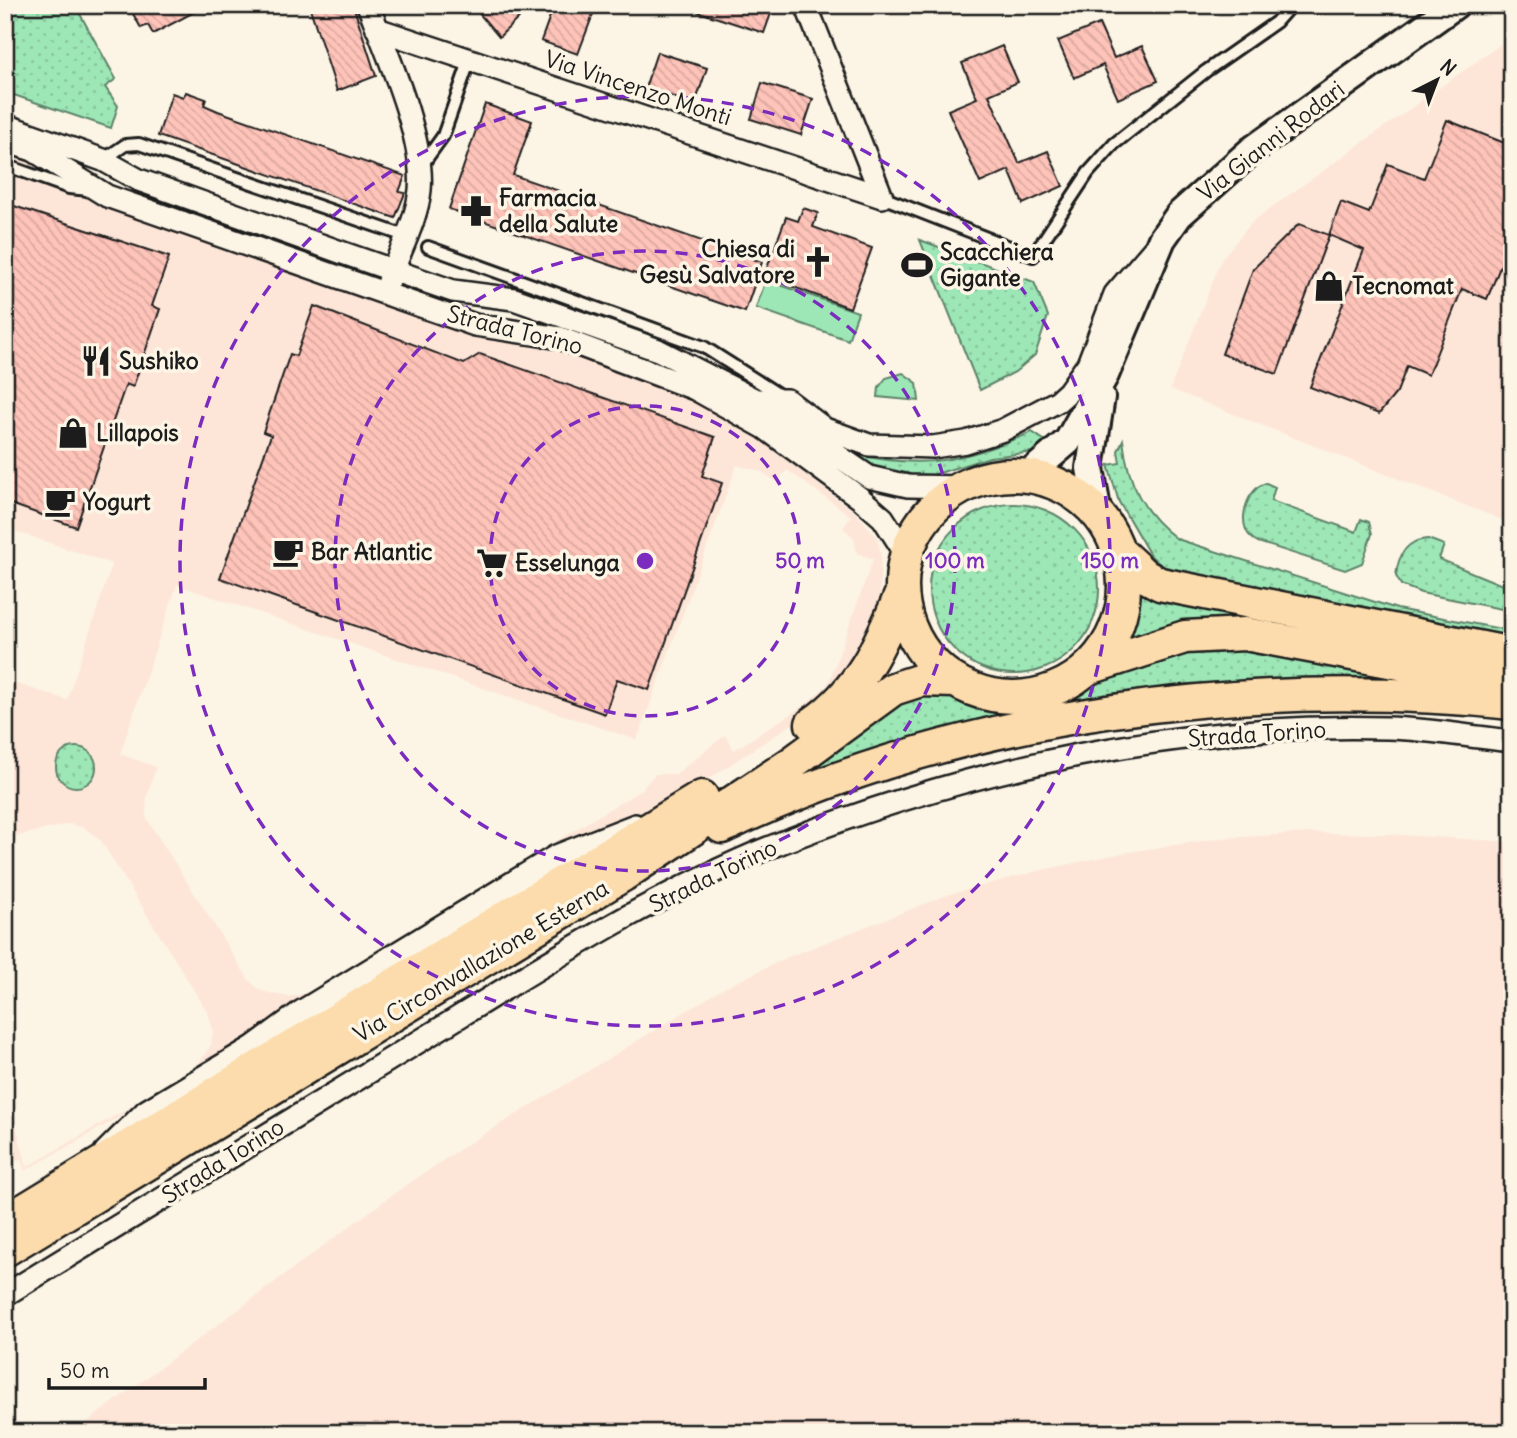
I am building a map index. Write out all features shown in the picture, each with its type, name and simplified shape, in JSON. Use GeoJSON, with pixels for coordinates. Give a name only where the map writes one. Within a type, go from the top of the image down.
{"type":"FeatureCollection","features":[{"type":"Feature","properties":{"kind":"main road"},"geometry":{"type":"LineString","coordinates":[[1088,669],[1109,642],[1122,609],[1124,578],[1118,551],[1098,515],[1080,498],[1057,484],[1027,476],[989,478],[963,487],[927,515],[906,554],[902,592],[907,620],[922,650],[955,681],[993,696],[1018,697],[1052,690],[1088,669],[1120,655],[1185,636],[1245,634],[1512,684]]}},
{"type":"Feature","properties":{"kind":"main road"},"geometry":{"type":"LineString","coordinates":[[1118,551],[1145,576],[1160,584],[1512,654]]}},
{"type":"Feature","properties":{"kind":"main road","name":"Via Circonvallazione Esterna"},"geometry":{"type":"LineString","coordinates":[[5,1222],[689,806],[782,746],[843,699],[871,662],[902,592]]}},
{"type":"Feature","properties":{"kind":"main road","name":"Via Circonvallazione Esterna"},"geometry":{"type":"LineString","coordinates":[[5,1250],[623,875],[792,763],[893,689],[921,680],[955,681]]}},
{"type":"Feature","properties":{"kind":"main road"},"geometry":{"type":"LineString","coordinates":[[623,875],[795,796],[928,752],[1038,725],[1150,705],[1269,694],[1384,694],[1512,703]]}},
{"type":"Feature","properties":{"kind":"street"},"geometry":{"type":"LineString","coordinates":[[368,5],[409,120],[420,167],[417,202],[385,292]]}},
{"type":"Feature","properties":{"kind":"street"},"geometry":{"type":"LineString","coordinates":[[806,5],[882,197]]}},
{"type":"Feature","properties":{"kind":"street","name":"Via Gianni Rodari"},"geometry":{"type":"LineString","coordinates":[[1027,476],[1068,440],[1105,375],[1162,239],[1201,193],[1252,150],[1447,8]]}},
{"type":"Feature","properties":{"kind":"street","name":"Via Vincenzo Monti"},"geometry":{"type":"LineString","coordinates":[[377,29],[882,197]]}},
{"type":"Feature","properties":{"kind":"street","name":"Strada Torino"},"geometry":{"type":"LineString","coordinates":[[5,125],[103,160],[139,180],[453,291],[517,289],[658,350],[756,400],[869,477],[908,486],[963,487]]}},
{"type":"Feature","properties":{"kind":"street","name":"Strada Torino"},"geometry":{"type":"LineString","coordinates":[[5,141],[33,150],[94,190],[475,325],[560,338],[651,370],[729,405],[765,428],[884,518],[906,554]]}},
{"type":"Feature","properties":{"kind":"street"},"geometry":{"type":"LineString","coordinates":[[756,400],[787,400],[825,429],[869,445],[933,447],[966,442],[1003,430],[1058,401],[1074,386],[1088,364],[1115,294],[1162,239]]}},
{"type":"Feature","properties":{"kind":"street","name":"Via Gianni Rodari"},"geometry":{"type":"LineString","coordinates":[[1098,515],[1090,468],[1105,375]]}},
{"type":"Feature","properties":{"kind":"street","name":"Strada Torino"},"geometry":{"type":"LineString","coordinates":[[5,1295],[553,959],[691,884],[780,843],[934,790],[1042,762],[1154,741],[1275,730],[1391,728],[1512,741]]}},
{"type":"Feature","properties":{"kind":"lane"},"geometry":{"type":"LineString","coordinates":[[882,197],[1033,256],[1074,192],[1114,144],[1195,80],[1276,22],[1292,5]]}},
{"type":"Feature","properties":{"kind":"lane"},"geometry":{"type":"LineString","coordinates":[[420,167],[443,136],[470,59]]}},
{"type":"Feature","properties":{"kind":"lane"},"geometry":{"type":"LineString","coordinates":[[103,160],[125,145],[139,144],[405,236]]}},
{"type":"Feature","properties":{"kind":"lane"},"geometry":{"type":"LineString","coordinates":[[5,164],[69,188],[94,190]]}},
{"type":"Feature","properties":{"kind":"lane","name":"Strada Torino"},"geometry":{"type":"LineString","coordinates":[[428,247],[517,289],[704,347],[787,400]]}},
{"type":"Feature","properties":{"kind":"shaded area"},"geometry":{"type":"Polygon","coordinates":[[[1512,36],[1512,524],[1170,389],[1222,258],[1254,220],[1512,36]]]}},
{"type":"Feature","properties":{"kind":"shaded area"},"geometry":{"type":"Polygon","coordinates":[[[5,152],[705,398],[856,513],[877,537],[881,554],[880,602],[870,634],[857,660],[809,713],[695,788],[25,1171],[21,1160],[5,1164],[5,1083],[27,1167],[194,1070],[211,1045],[213,1030],[208,1013],[101,841],[85,828],[69,824],[5,839],[5,680],[67,700],[112,564],[5,528],[5,152]],[[737,465],[637,740],[177,585],[120,754],[156,767],[147,796],[146,817],[249,980],[261,991],[288,997],[304,994],[641,790],[655,774],[676,774],[725,735],[734,750],[803,706],[828,685],[873,559],[857,553],[854,538],[843,528],[851,516],[787,470],[777,482],[762,472],[737,465]]]}},
{"type":"Feature","properties":{"kind":"shaded area"},"geometry":{"type":"Polygon","coordinates":[[[1310,833],[1389,834],[1512,842],[1512,1433],[72,1433],[396,1192],[463,1147],[724,988],[788,957],[947,895],[1037,871],[1122,853],[1221,838],[1310,833]]]}},
{"type":"Feature","properties":{"kind":"green space"},"geometry":{"type":"Polygon","coordinates":[[[5,5],[75,5],[116,79],[105,87],[118,106],[111,128],[5,92],[5,5]]]}},
{"type":"Feature","properties":{"kind":"green space"},"geometry":{"type":"Polygon","coordinates":[[[920,240],[1034,282],[1048,316],[1035,355],[1015,372],[980,390],[920,240]]]}},
{"type":"Feature","properties":{"kind":"green space"},"geometry":{"type":"Polygon","coordinates":[[[766,280],[858,312],[848,340],[756,308],[766,280]]]}},
{"type":"Feature","properties":{"kind":"green space"},"geometry":{"type":"Polygon","coordinates":[[[903,373],[917,383],[919,401],[878,397],[879,387],[886,378],[903,373]]]}},
{"type":"Feature","properties":{"kind":"green space"},"geometry":{"type":"Polygon","coordinates":[[[1032,432],[1053,446],[1043,451],[990,457],[917,480],[867,469],[848,453],[899,461],[942,460],[984,450],[1032,432]]]}},
{"type":"Feature","properties":{"kind":"green space"},"geometry":{"type":"Polygon","coordinates":[[[1123,440],[1129,470],[1139,496],[1154,519],[1177,539],[1397,609],[1512,631],[1512,637],[1179,573],[1163,567],[1150,555],[1119,502],[1108,465],[1120,463],[1118,451],[1123,440]]]}},
{"type":"Feature","properties":{"kind":"green space"},"geometry":{"type":"Polygon","coordinates":[[[1266,483],[1275,487],[1271,501],[1356,532],[1361,519],[1369,522],[1372,534],[1362,563],[1345,570],[1250,537],[1244,520],[1245,511],[1252,493],[1266,483]]]}},
{"type":"Feature","properties":{"kind":"green space"},"geometry":{"type":"Polygon","coordinates":[[[1014,504],[1046,511],[1074,529],[1092,557],[1099,589],[1092,621],[1074,649],[1046,667],[1014,674],[982,667],[954,649],[936,621],[929,589],[936,557],[954,529],[982,511],[1014,504]]]}},
{"type":"Feature","properties":{"kind":"green space"},"geometry":{"type":"Polygon","coordinates":[[[1428,539],[1444,545],[1439,559],[1512,589],[1512,611],[1421,593],[1401,585],[1396,576],[1401,555],[1414,542],[1428,539]]]}},
{"type":"Feature","properties":{"kind":"green space"},"geometry":{"type":"Polygon","coordinates":[[[1140,591],[1167,602],[1277,622],[1277,625],[1163,628],[1129,638],[1140,591]]]}},
{"type":"Feature","properties":{"kind":"green space"},"geometry":{"type":"Polygon","coordinates":[[[1234,642],[1431,686],[1293,683],[747,804],[891,701],[940,692],[983,709],[1006,713],[1033,710],[1060,702],[1121,667],[1234,642]]]}},
{"type":"Feature","properties":{"kind":"green space"},"geometry":{"type":"Polygon","coordinates":[[[76,747],[84,748],[90,753],[95,759],[95,775],[90,781],[84,786],[76,787],[68,786],[62,781],[57,775],[56,767],[57,759],[62,753],[68,748],[76,747]]]}},
{"type":"Feature","properties":{"kind":"building"},"geometry":{"type":"Polygon","coordinates":[[[128,5],[207,5],[153,34],[148,25],[141,28],[128,5]]]}},
{"type":"Feature","properties":{"kind":"building"},"geometry":{"type":"Polygon","coordinates":[[[309,5],[353,5],[376,76],[337,91],[309,5]]]}},
{"type":"Feature","properties":{"kind":"building"},"geometry":{"type":"Polygon","coordinates":[[[472,5],[532,5],[499,37],[472,5]]]}},
{"type":"Feature","properties":{"kind":"building"},"geometry":{"type":"Polygon","coordinates":[[[554,5],[570,5],[593,14],[578,54],[541,41],[554,5]]]}},
{"type":"Feature","properties":{"kind":"building"},"geometry":{"type":"Polygon","coordinates":[[[690,5],[774,5],[764,33],[690,9],[690,5]]]}},
{"type":"Feature","properties":{"kind":"building"},"geometry":{"type":"Polygon","coordinates":[[[1099,24],[1114,58],[1142,46],[1158,81],[1118,99],[1103,65],[1074,78],[1058,41],[1099,24]]]}},
{"type":"Feature","properties":{"kind":"building"},"geometry":{"type":"Polygon","coordinates":[[[1002,46],[1018,82],[989,95],[1019,163],[1048,151],[1063,186],[1023,204],[1009,170],[980,183],[948,110],[977,98],[962,63],[1002,46]]]}},
{"type":"Feature","properties":{"kind":"building"},"geometry":{"type":"Polygon","coordinates":[[[657,52],[707,68],[695,104],[645,88],[657,52]]]}},
{"type":"Feature","properties":{"kind":"building"},"geometry":{"type":"Polygon","coordinates":[[[762,83],[813,99],[801,135],[751,119],[762,83]]]}},
{"type":"Feature","properties":{"kind":"building"},"geometry":{"type":"Polygon","coordinates":[[[186,92],[206,99],[204,105],[218,111],[405,176],[399,192],[405,193],[395,218],[158,136],[172,93],[183,97],[186,92]]]}},
{"type":"Feature","properties":{"kind":"building"},"geometry":{"type":"Polygon","coordinates":[[[485,104],[532,121],[513,175],[762,262],[745,312],[449,209],[485,104]]]}},
{"type":"Feature","properties":{"kind":"building"},"geometry":{"type":"Polygon","coordinates":[[[1447,120],[1512,146],[1512,238],[1487,299],[1462,289],[1428,375],[1407,366],[1397,392],[1379,414],[1310,387],[1364,250],[1329,235],[1341,202],[1369,213],[1388,164],[1424,178],[1447,120]]]}},
{"type":"Feature","properties":{"kind":"building"},"geometry":{"type":"Polygon","coordinates":[[[5,203],[169,257],[152,306],[160,309],[133,387],[126,384],[76,527],[5,502],[5,203]]]}},
{"type":"Feature","properties":{"kind":"building","name":"Chiesa di Gesù Salvatore"},"geometry":{"type":"Polygon","coordinates":[[[803,208],[818,213],[813,227],[872,248],[850,308],[764,276],[786,217],[798,221],[803,208]]]}},
{"type":"Feature","properties":{"kind":"building"},"geometry":{"type":"Polygon","coordinates":[[[1299,224],[1329,235],[1277,374],[1222,354],[1253,269],[1299,224]]]}},
{"type":"Feature","properties":{"kind":"building"},"geometry":{"type":"Polygon","coordinates":[[[314,306],[464,364],[480,354],[715,437],[702,476],[722,483],[649,690],[617,679],[605,714],[220,578],[271,435],[263,432],[290,354],[296,356],[314,306]]]}},
{"type":"Feature","properties":{"kind":"place","name":"Farmacia della Salute"},"geometry":{"type":"Point","coordinates":[476,211]}},
{"type":"Feature","properties":{"kind":"place","name":"Chiesa di Gesù Salvatore"},"geometry":{"type":"Point","coordinates":[818,262]}},
{"type":"Feature","properties":{"kind":"place","name":"Scacchiera Gigante"},"geometry":{"type":"Point","coordinates":[917,265]}},
{"type":"Feature","properties":{"kind":"place","name":"Tecnomat"},"geometry":{"type":"Point","coordinates":[1329,286]}},
{"type":"Feature","properties":{"kind":"place","name":"Sushiko"},"geometry":{"type":"Point","coordinates":[96,361]}},
{"type":"Feature","properties":{"kind":"place","name":"Lillapois"},"geometry":{"type":"Point","coordinates":[73,433]}},
{"type":"Feature","properties":{"kind":"place","name":"Yogurt"},"geometry":{"type":"Point","coordinates":[60,502]}},
{"type":"Feature","properties":{"kind":"place","name":"Bar Atlantic"},"geometry":{"type":"Point","coordinates":[288,552]}},
{"type":"Feature","properties":{"kind":"place","name":"Esselunga"},"geometry":{"type":"Point","coordinates":[492,563]}}]}
